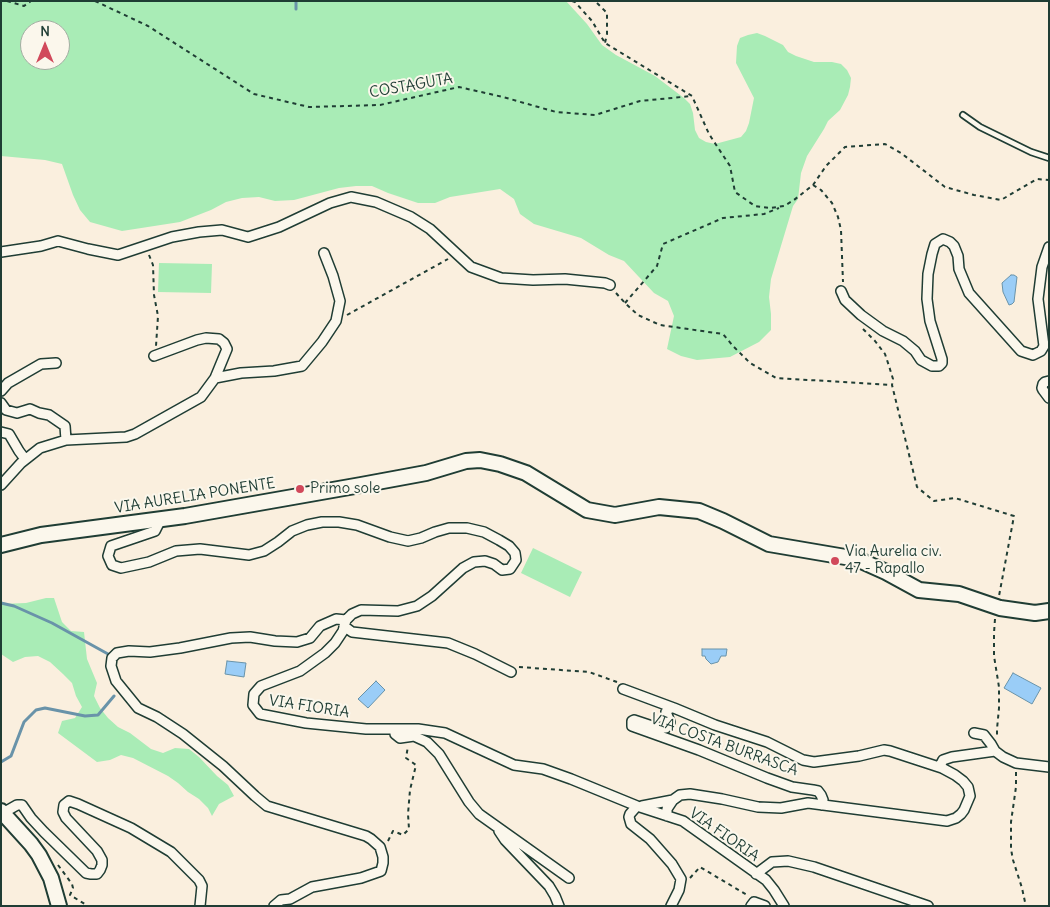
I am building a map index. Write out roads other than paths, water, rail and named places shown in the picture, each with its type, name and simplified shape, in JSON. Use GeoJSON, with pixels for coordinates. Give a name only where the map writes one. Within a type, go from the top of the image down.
{"type":"FeatureCollection","features":[{"type":"Feature","properties":{"kind":"main road","name":"VIA AURELIA PONENTE"},"geometry":{"type":"LineString","coordinates":[[1,545],[41,535],[161,519],[426,473],[466,461],[480,460],[526,472],[587,510],[615,514],[659,507],[699,511],[724,521],[769,544],[857,559],[919,590],[959,594],[996,607],[1035,613],[1049,611]]}},
{"type":"Feature","properties":{"kind":"main road"},"geometry":{"type":"LineString","coordinates":[[2,812],[39,855],[51,878],[59,906]]}},
{"type":"Feature","properties":{"kind":"street"},"geometry":{"type":"LineString","coordinates":[[1,252],[41,246],[58,241],[118,255],[172,237],[199,232],[222,230],[248,237],[279,228],[330,203],[352,197],[376,202],[411,217],[430,229],[471,267],[502,278],[533,280],[565,279],[610,285]]}},
{"type":"Feature","properties":{"kind":"street"},"geometry":{"type":"LineString","coordinates":[[841,291],[845,300],[861,315],[883,331],[902,340],[915,351],[921,360],[932,366],[940,366],[942,359],[930,321],[927,299],[928,274],[932,254],[935,244],[943,239],[954,246],[958,256],[959,269],[970,293],[1021,351],[1033,355],[1041,351],[1044,346],[1038,299],[1042,267],[1049,247]]}},
{"type":"Feature","properties":{"kind":"street"},"geometry":{"type":"LineString","coordinates":[[215,378],[302,366],[336,321],[340,301],[324,254]]}},
{"type":"Feature","properties":{"kind":"street"},"geometry":{"type":"LineString","coordinates":[[1,485],[21,463],[40,448],[66,440],[126,437],[135,434],[201,397],[215,378],[227,349],[219,339],[206,338],[154,356]]}},
{"type":"Feature","properties":{"kind":"street"},"geometry":{"type":"LineString","coordinates":[[1,391],[8,383],[41,364],[56,363]]}},
{"type":"Feature","properties":{"kind":"street"},"geometry":{"type":"LineString","coordinates":[[1049,381],[1045,382],[1042,388],[1049,398]]}},
{"type":"Feature","properties":{"kind":"street"},"geometry":{"type":"LineString","coordinates":[[1,403],[6,410],[18,412],[30,409],[49,415],[65,426],[66,440]]}},
{"type":"Feature","properties":{"kind":"street"},"geometry":{"type":"LineString","coordinates":[[1,432],[9,434],[25,460]]}},
{"type":"Feature","properties":{"kind":"street"},"geometry":{"type":"LineString","coordinates":[[161,519],[155,531],[111,546],[108,556],[112,565],[121,568],[149,562],[176,551],[200,549],[249,555],[264,551],[292,531],[307,524],[322,522],[358,524],[390,537],[408,541],[449,528],[467,528],[484,532],[499,540],[509,546],[515,554],[516,560],[510,569],[502,570],[494,564],[484,561],[474,562],[463,568],[418,606],[398,611],[361,610],[352,614],[345,623]]}},
{"type":"Feature","properties":{"kind":"street"},"geometry":{"type":"LineString","coordinates":[[274,906],[281,900],[290,899],[312,887],[361,878],[380,871],[384,863],[384,857],[380,848],[366,836],[268,806],[183,734],[157,717],[138,708],[116,681],[111,666],[112,658],[117,653],[129,651],[150,652],[231,638],[250,637],[275,642],[297,642],[310,638],[320,626],[336,619],[345,623],[352,632],[448,643],[510,672]]}},
{"type":"Feature","properties":{"kind":"street","name":"VIA FIORIA"},"geometry":{"type":"LineString","coordinates":[[345,623],[343,631],[325,653],[300,671],[261,686],[254,694],[253,704],[260,714],[306,723],[366,729],[418,729],[445,733],[514,764],[544,769],[683,821],[766,880],[784,906]]}},
{"type":"Feature","properties":{"kind":"street"},"geometry":{"type":"LineString","coordinates":[[623,689],[715,725],[767,742],[803,760],[814,762],[860,756],[884,750],[890,751],[942,768],[963,780],[970,790],[969,800],[964,810],[952,820],[943,822],[912,816],[808,803],[770,808],[690,794],[680,795],[673,800],[668,809],[667,816]]}},
{"type":"Feature","properties":{"kind":"street","name":"VIA COSTA BURRASCA"},"geometry":{"type":"LineString","coordinates":[[674,708],[666,711],[670,722],[666,728],[652,726],[637,720],[632,721],[632,726],[700,750],[792,787],[818,791],[823,800],[822,805]]}},
{"type":"Feature","properties":{"kind":"street"},"geometry":{"type":"LineString","coordinates":[[395,729],[395,734],[400,738],[414,736],[424,740],[439,754],[469,802],[479,814],[569,878]]}},
{"type":"Feature","properties":{"kind":"street"},"geometry":{"type":"LineString","coordinates":[[974,733],[984,736],[995,751],[1016,763],[1049,767]]}},
{"type":"Feature","properties":{"kind":"street"},"geometry":{"type":"LineString","coordinates":[[942,768],[943,760],[952,756],[995,751]]}},
{"type":"Feature","properties":{"kind":"street"},"geometry":{"type":"LineString","coordinates":[[671,906],[679,890],[681,879],[672,864],[650,839],[631,824],[629,817],[639,806],[673,800]]}},
{"type":"Feature","properties":{"kind":"street"},"geometry":{"type":"LineString","coordinates":[[2,812],[22,805],[44,832],[86,873],[91,874],[97,874],[102,865],[102,860],[97,850],[66,818],[63,812],[64,805],[69,801],[78,804],[131,828],[171,852],[199,880],[202,886],[200,906]]}},
{"type":"Feature","properties":{"kind":"street"},"geometry":{"type":"LineString","coordinates":[[497,826],[505,840],[549,886],[559,906]]}},
{"type":"Feature","properties":{"kind":"street","name":"VIA FIORIA"},"geometry":{"type":"LineString","coordinates":[[756,874],[772,862],[788,861],[814,867],[928,906]]}},
{"type":"Feature","properties":{"kind":"street"},"geometry":{"type":"LineString","coordinates":[[752,904],[766,906]]}},
{"type":"Feature","properties":{"kind":"lane"},"geometry":{"type":"LineString","coordinates":[[963,115],[980,127],[1030,152],[1049,158]]}},
{"type":"Feature","properties":{"kind":"water"},"geometry":{"type":"Polygon","coordinates":[[[1011,275],[1017,277],[1014,302],[1009,305],[1003,292],[1002,283],[1011,275]]]}},
{"type":"Feature","properties":{"kind":"water"},"geometry":{"type":"Polygon","coordinates":[[[702,649],[727,649],[726,656],[721,656],[718,662],[711,664],[705,656],[702,656],[702,649]]]}},
{"type":"Feature","properties":{"kind":"water"},"geometry":{"type":"Polygon","coordinates":[[[227,661],[246,663],[244,677],[225,674],[227,661]]]}},
{"type":"Feature","properties":{"kind":"water"},"geometry":{"type":"Polygon","coordinates":[[[1013,673],[1041,688],[1032,704],[1004,688],[1013,673]]]}},
{"type":"Feature","properties":{"kind":"water"},"geometry":{"type":"Polygon","coordinates":[[[376,681],[385,690],[368,708],[358,699],[376,681]]]}},
{"type":"Feature","properties":{"kind":"waterway"},"geometry":{"type":"LineString","coordinates":[[296,1],[296,9]]}},
{"type":"Feature","properties":{"kind":"waterway"},"geometry":{"type":"LineString","coordinates":[[1,603],[14,606],[52,623],[108,654]]}},
{"type":"Feature","properties":{"kind":"waterway"},"geometry":{"type":"LineString","coordinates":[[1,762],[11,756],[24,722],[36,710],[45,708],[85,716],[98,715],[114,696]]}},
{"type":"Feature","properties":{"kind":"place","name":"Primo sole"},"geometry":{"type":"Point","coordinates":[300,489]}},
{"type":"Feature","properties":{"kind":"place","name":"Via Aurelia civ. 47 - Rapallo"},"geometry":{"type":"Point","coordinates":[835,561]}}]}
